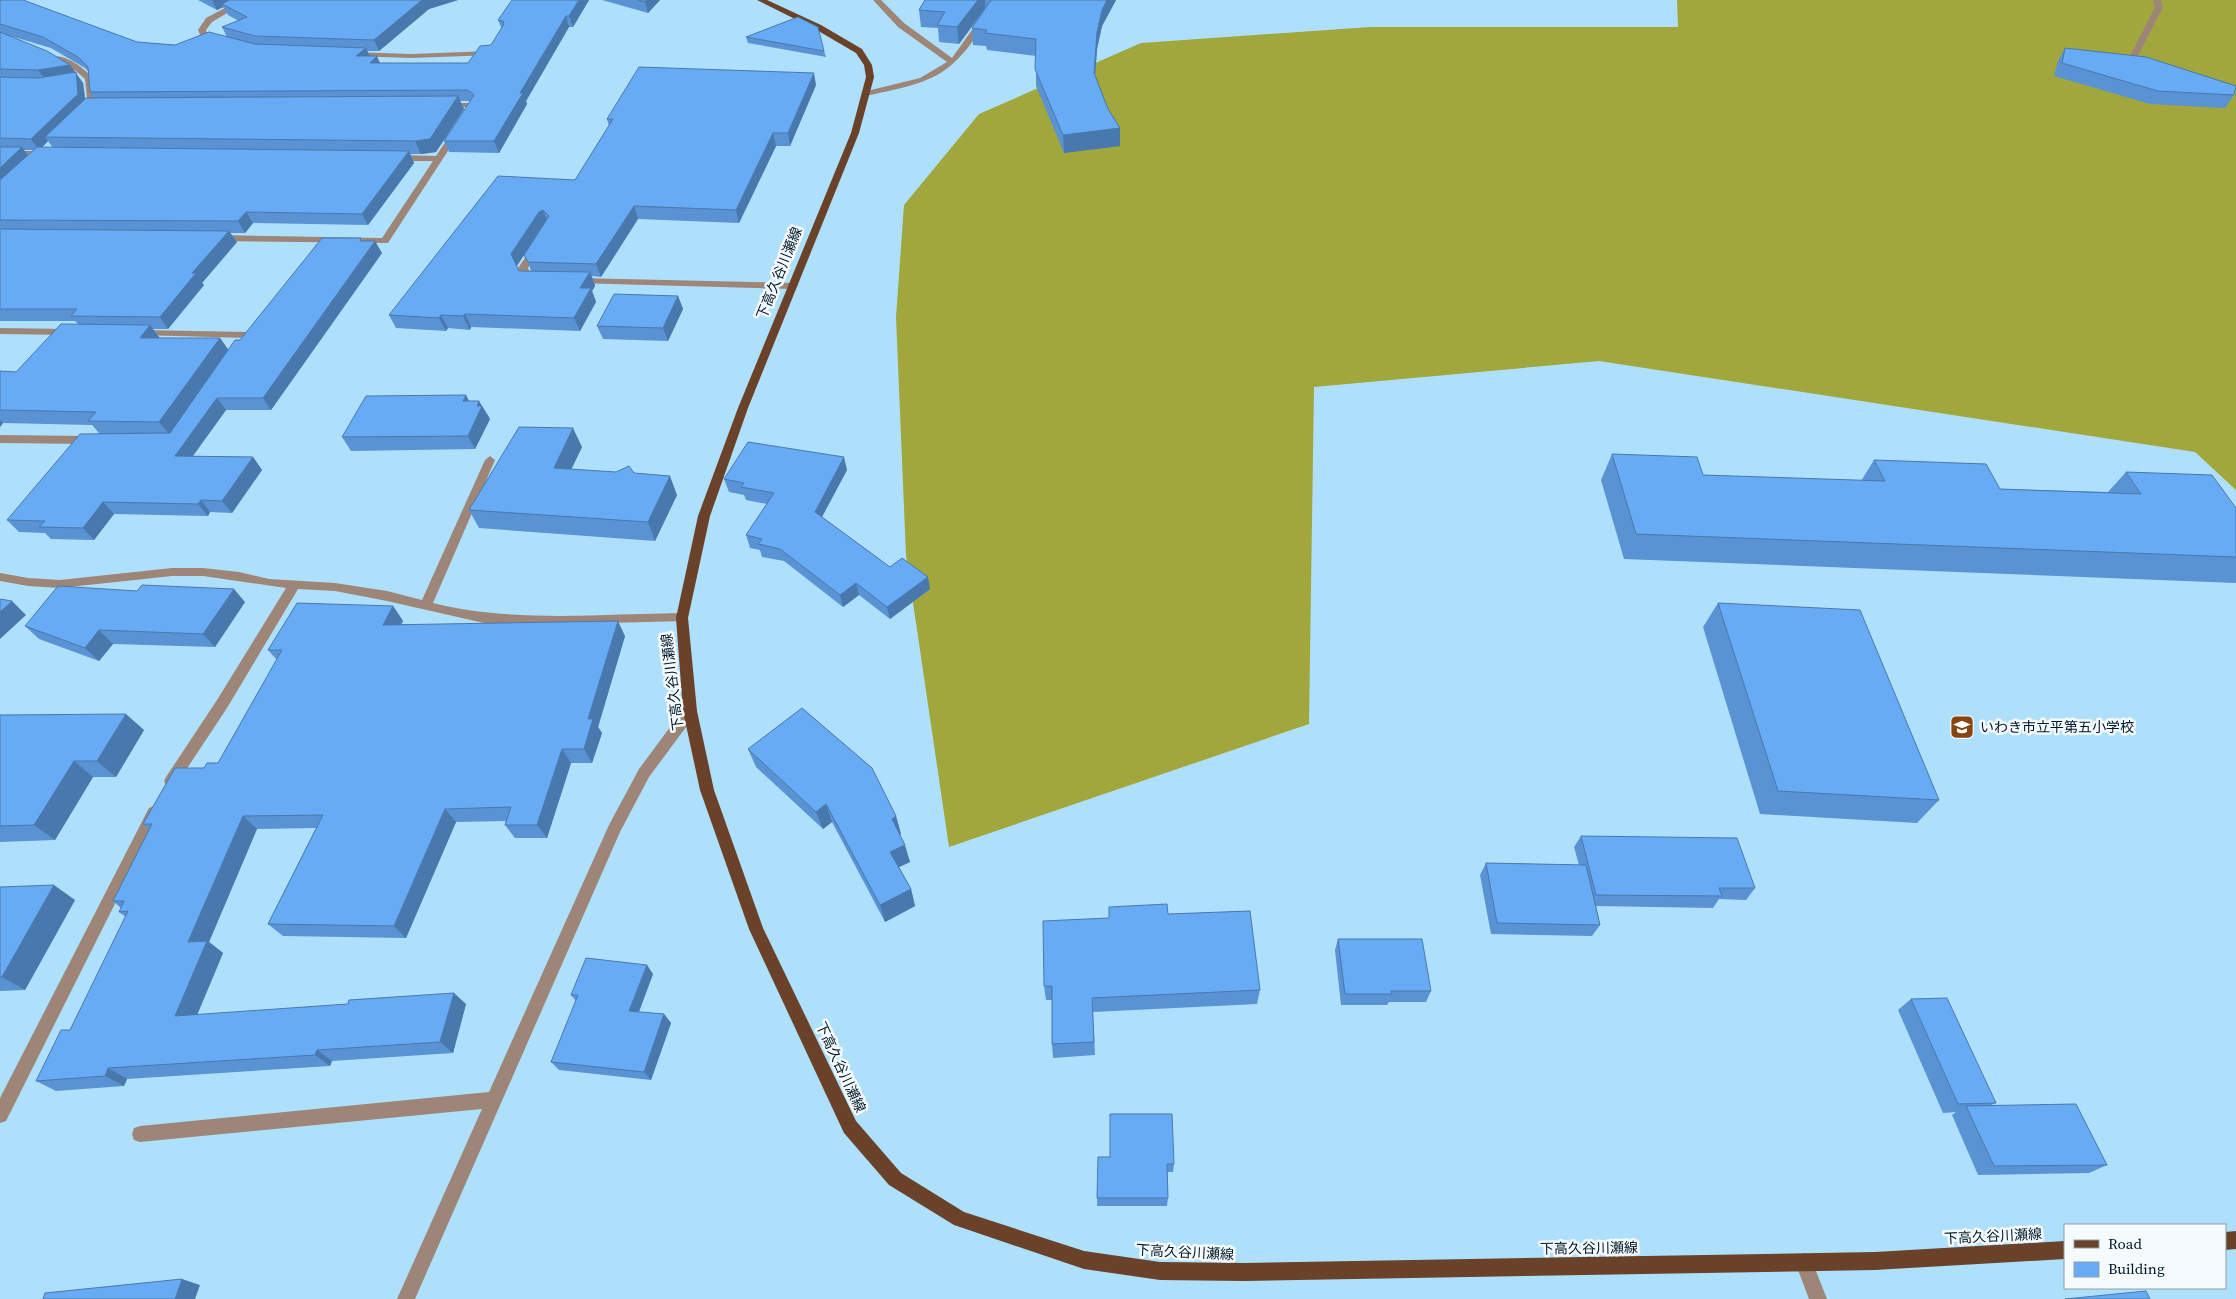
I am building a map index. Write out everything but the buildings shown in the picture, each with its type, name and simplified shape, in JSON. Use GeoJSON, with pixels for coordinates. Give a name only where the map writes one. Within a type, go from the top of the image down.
{"type":"FeatureCollection","features":[{"type":"Feature","properties":{"kind":"main road","name":"下高久谷川瀬線"},"geometry":{"type":"LineString","coordinates":[[761,0],[818,27],[859,51],[868,65],[870,77],[854,132],[743,408],[704,516],[682,618],[690,711],[707,790],[756,929],[850,1127],[895,1179],[960,1219],[1084,1260],[1160,1271],[1244,1272],[1875,1261],[2064,1250]]}},
{"type":"Feature","properties":{"kind":"street"},"geometry":{"type":"LineString","coordinates":[[223,41],[204,35],[202,30],[209,20],[245,0]]}},
{"type":"Feature","properties":{"kind":"street"},"geometry":{"type":"LineString","coordinates":[[877,0],[902,25],[952,62]]}},
{"type":"Feature","properties":{"kind":"street"},"geometry":{"type":"LineString","coordinates":[[2133,58],[2160,7],[2157,0]]}},
{"type":"Feature","properties":{"kind":"street"},"geometry":{"type":"LineString","coordinates":[[866,94],[926,78],[952,62],[990,11]]}},
{"type":"Feature","properties":{"kind":"street"},"geometry":{"type":"LineString","coordinates":[[346,54],[411,56],[491,53],[495,47]]}},
{"type":"Feature","properties":{"kind":"street"},"geometry":{"type":"LineString","coordinates":[[44,52],[79,69],[85,79],[92,107]]}},
{"type":"Feature","properties":{"kind":"street"},"geometry":{"type":"LineString","coordinates":[[206,238],[324,238],[385,241],[440,159],[473,105],[434,105]]}},
{"type":"Feature","properties":{"kind":"street"},"geometry":{"type":"LineString","coordinates":[[78,120],[92,107],[102,106]]}},
{"type":"Feature","properties":{"kind":"street"},"geometry":{"type":"LineString","coordinates":[[0,154],[45,154],[53,151]]}},
{"type":"Feature","properties":{"kind":"street"},"geometry":{"type":"LineString","coordinates":[[32,166],[45,154]]}},
{"type":"Feature","properties":{"kind":"street"},"geometry":{"type":"LineString","coordinates":[[390,158],[440,159]]}},
{"type":"Feature","properties":{"kind":"street"},"geometry":{"type":"LineString","coordinates":[[544,236],[523,268],[528,280],[548,280]]}},
{"type":"Feature","properties":{"kind":"street"},"geometry":{"type":"LineString","coordinates":[[312,253],[324,238]]}},
{"type":"Feature","properties":{"kind":"street"},"geometry":{"type":"LineString","coordinates":[[567,281],[793,286]]}},
{"type":"Feature","properties":{"kind":"street"},"geometry":{"type":"LineString","coordinates":[[0,331],[80,332]]}},
{"type":"Feature","properties":{"kind":"street"},"geometry":{"type":"LineString","coordinates":[[130,333],[250,335]]}},
{"type":"Feature","properties":{"kind":"street"},"geometry":{"type":"LineString","coordinates":[[0,439],[99,440]]}},
{"type":"Feature","properties":{"kind":"street"},"geometry":{"type":"LineString","coordinates":[[68,454],[80,440]]}},
{"type":"Feature","properties":{"kind":"street"},"geometry":{"type":"LineString","coordinates":[[426,606],[490,460]]}},
{"type":"Feature","properties":{"kind":"street"},"geometry":{"type":"LineString","coordinates":[[0,577],[28,582],[60,584],[172,572],[203,572],[239,576],[269,583],[335,587],[387,596],[484,618],[529,620],[682,618]]}},
{"type":"Feature","properties":{"kind":"street"},"geometry":{"type":"LineString","coordinates":[[0,1115],[162,796],[222,704],[295,584]]}},
{"type":"Feature","properties":{"kind":"street"},"geometry":{"type":"LineString","coordinates":[[406,1299],[614,829],[644,773],[690,711]]}},
{"type":"Feature","properties":{"kind":"street"},"geometry":{"type":"LineString","coordinates":[[140,1134],[495,1100]]}},
{"type":"Feature","properties":{"kind":"street"},"geometry":{"type":"LineString","coordinates":[[1804,1262],[1818,1299]]}},
{"type":"Feature","properties":{"kind":"green space"},"geometry":{"type":"Polygon","coordinates":[[[1677,0],[2236,0],[2236,490],[2195,452],[1599,361],[1314,387],[1309,724],[949,847],[906,555],[896,317],[904,205],[979,114],[1141,43],[1370,27],[1678,27],[1677,0]]]}},
{"type":"Feature","properties":{"kind":"place","name":"いわき市立平第五小学校"},"geometry":{"type":"Point","coordinates":[1962,727]}}]}
